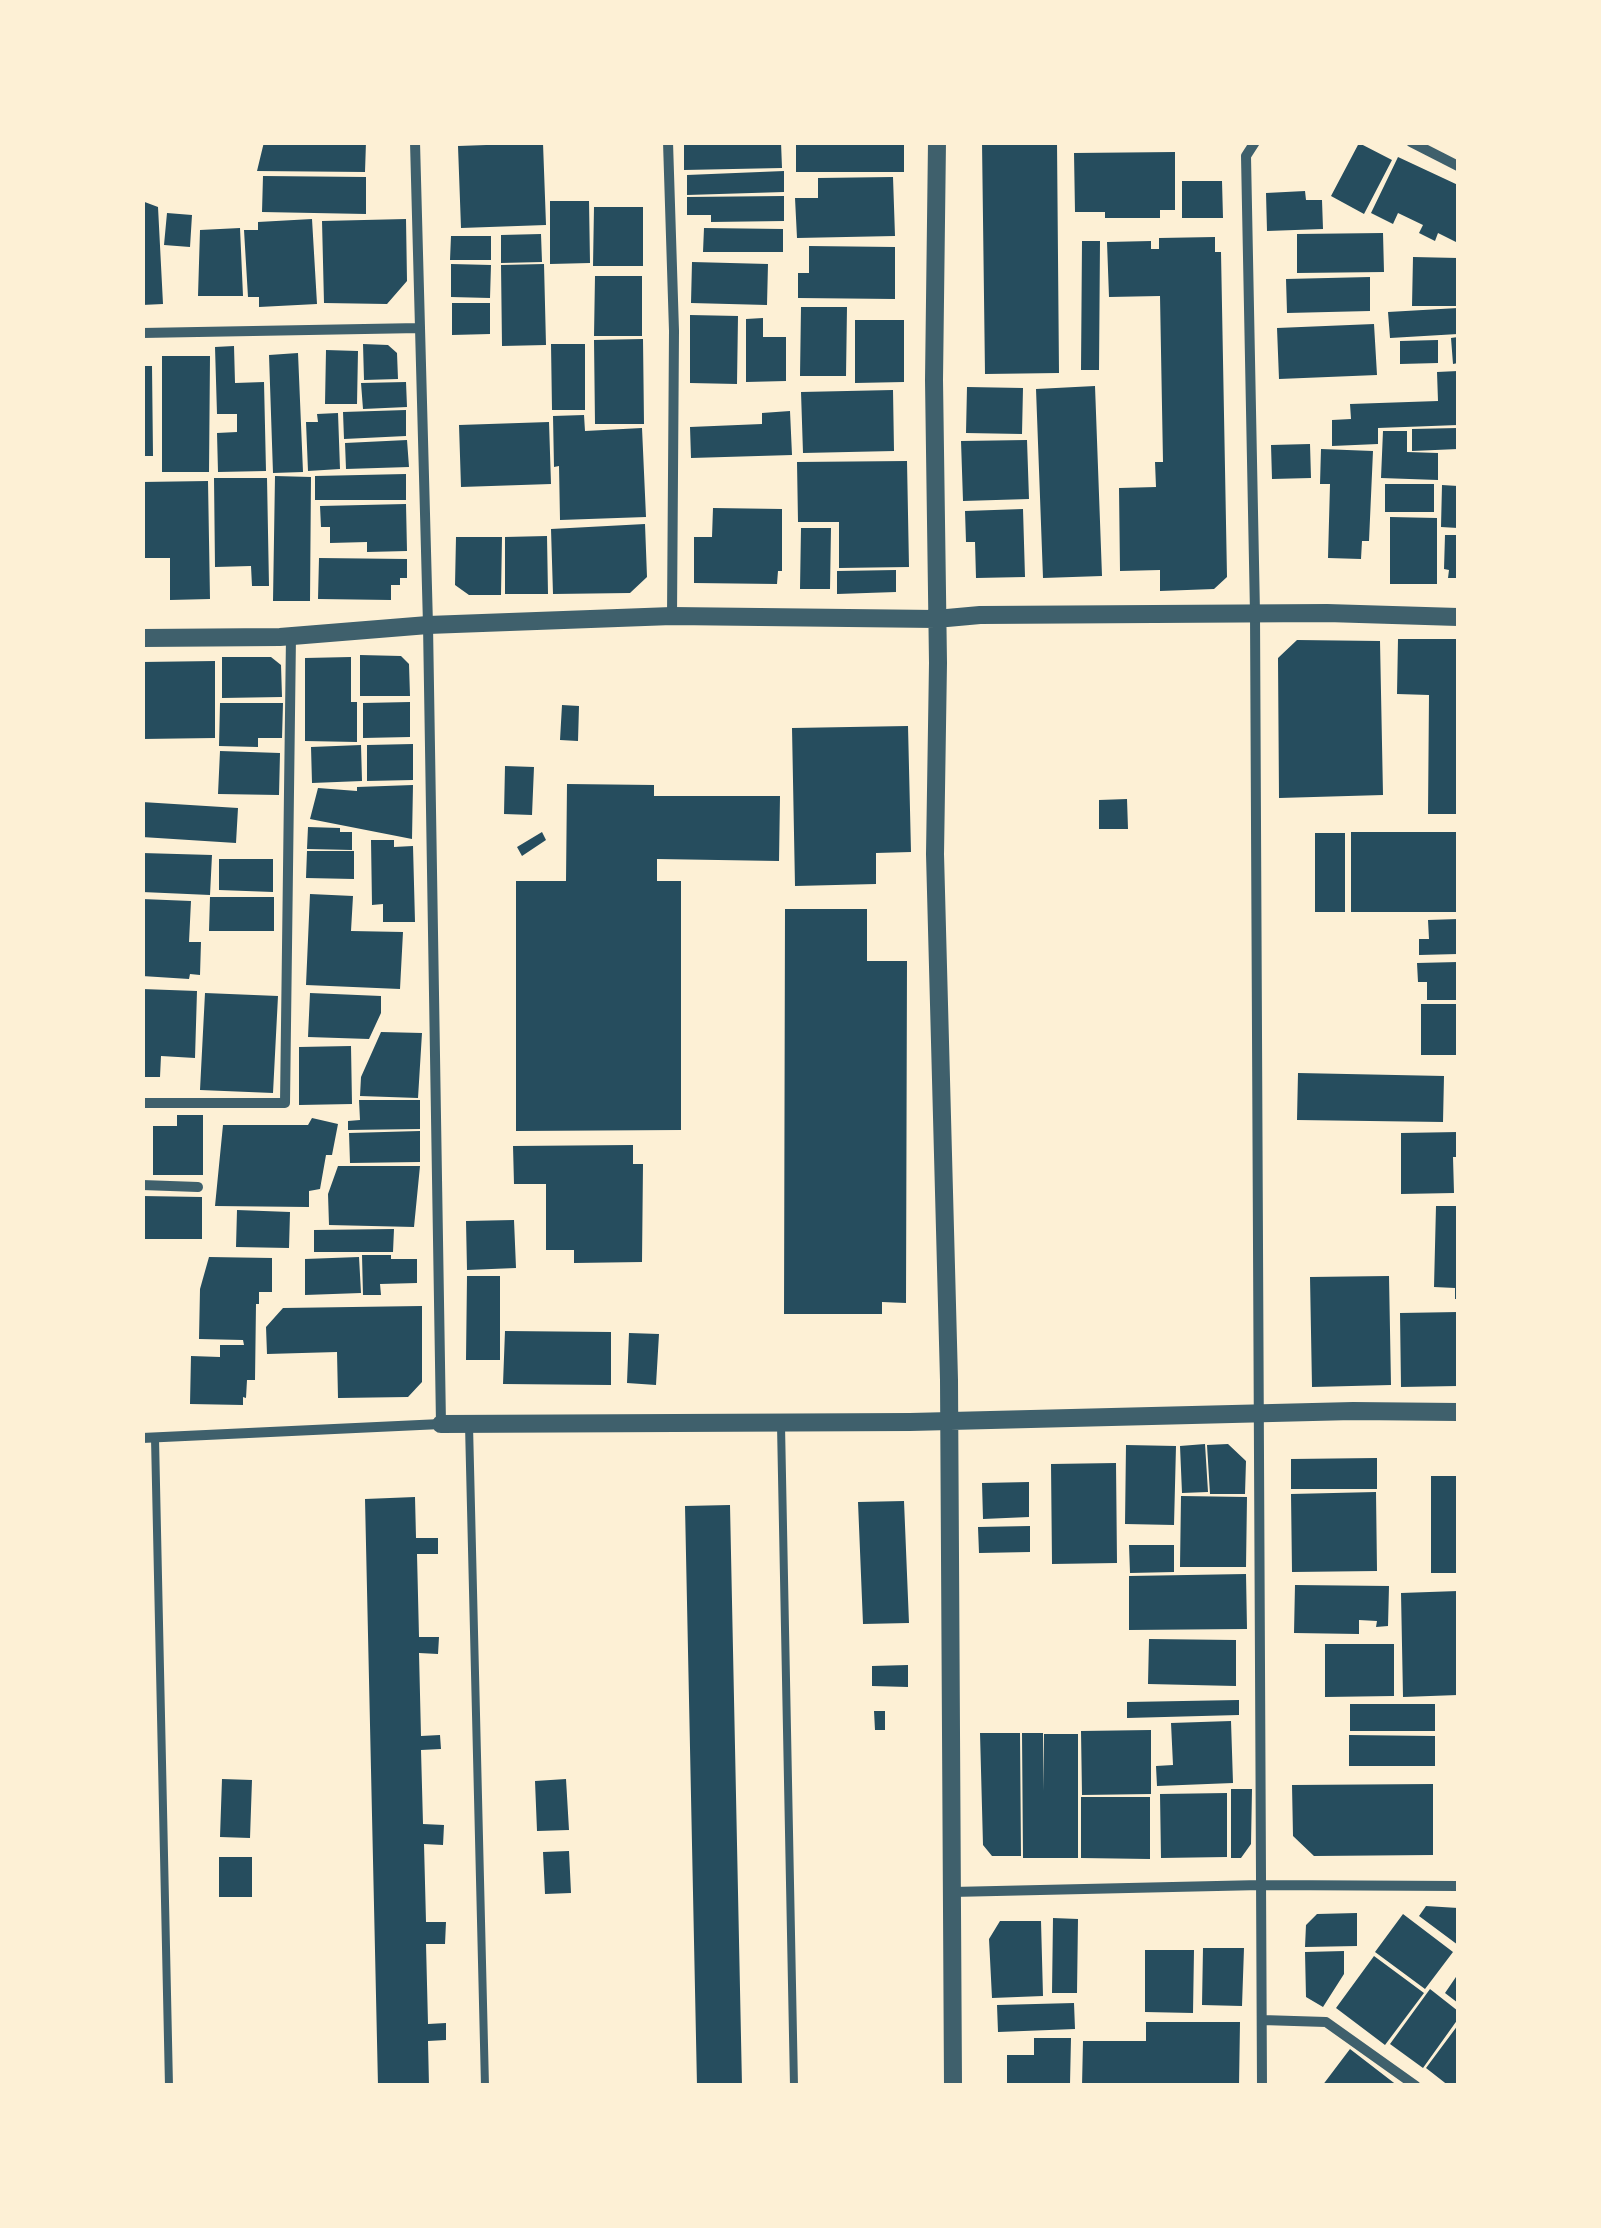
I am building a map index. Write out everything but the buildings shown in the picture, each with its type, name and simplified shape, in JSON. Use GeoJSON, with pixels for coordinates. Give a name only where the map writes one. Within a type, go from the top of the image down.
{"type":"FeatureCollection","features":[{"type":"Feature","properties":{"kind":"street"},"geometry":{"type":"LineString","coordinates":[[415,142],[428,626],[440,1424]]}},
{"type":"Feature","properties":{"kind":"street"},"geometry":{"type":"LineString","coordinates":[[668,142],[674,331],[672,616]]}},
{"type":"Feature","properties":{"kind":"street"},"geometry":{"type":"LineString","coordinates":[[936,142],[936,854],[948,1380],[953,2086]]}},
{"type":"Feature","properties":{"kind":"street"},"geometry":{"type":"LineString","coordinates":[[1255,142],[1246,156],[1254,613],[1262,2086]]}},
{"type":"Feature","properties":{"kind":"street"},"geometry":{"type":"LineString","coordinates":[[1411,142],[1458,166]]}},
{"type":"Feature","properties":{"kind":"street"},"geometry":{"type":"LineString","coordinates":[[142,332],[420,328]]}},
{"type":"Feature","properties":{"kind":"street"},"geometry":{"type":"LineString","coordinates":[[142,638],[291,636],[672,616],[936,618],[1327,613],[1458,617]]}},
{"type":"Feature","properties":{"kind":"street"},"geometry":{"type":"LineString","coordinates":[[142,1103],[285,1102],[291,636]]}},
{"type":"Feature","properties":{"kind":"street"},"geometry":{"type":"LineString","coordinates":[[142,1185],[198,1187]]}},
{"type":"Feature","properties":{"kind":"street"},"geometry":{"type":"LineString","coordinates":[[142,1438],[469,1423],[948,1422],[1352,1411],[1458,1412]]}},
{"type":"Feature","properties":{"kind":"street"},"geometry":{"type":"LineString","coordinates":[[952,1892],[1261,1885],[1458,1886]]}},
{"type":"Feature","properties":{"kind":"street"},"geometry":{"type":"LineString","coordinates":[[1262,2020],[1326,2022],[1416,2086]]}},
{"type":"Feature","properties":{"kind":"lane"},"geometry":{"type":"LineString","coordinates":[[469,1423],[484,2086]]}},
{"type":"Feature","properties":{"kind":"lane"},"geometry":{"type":"LineString","coordinates":[[781,1423],[794,2086]]}},
{"type":"Feature","properties":{"kind":"lane"},"geometry":{"type":"LineString","coordinates":[[155,1438],[169,2086]]}}]}
